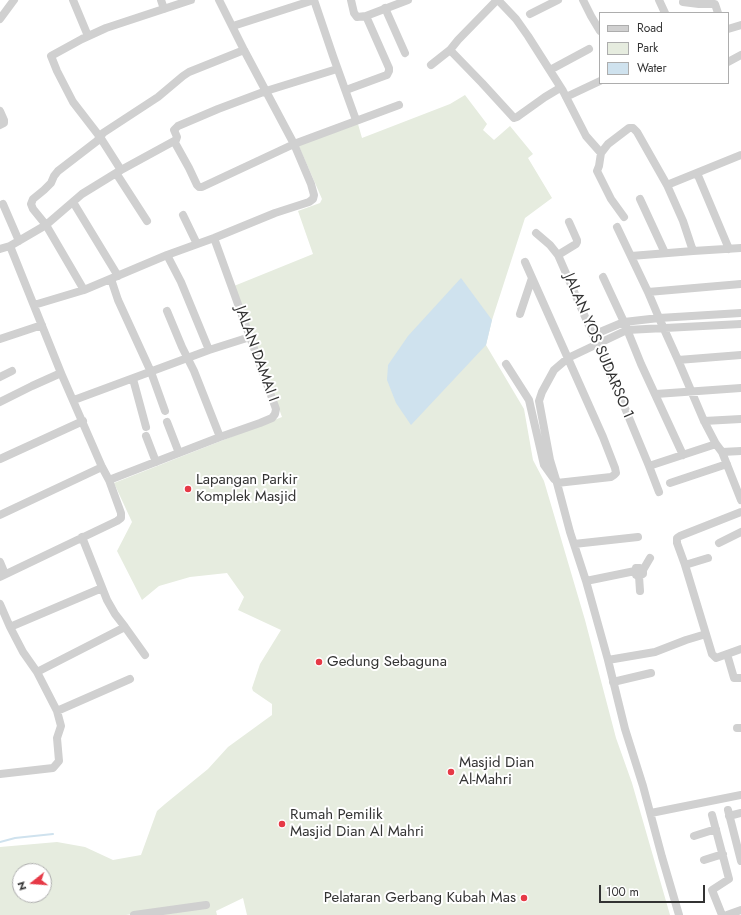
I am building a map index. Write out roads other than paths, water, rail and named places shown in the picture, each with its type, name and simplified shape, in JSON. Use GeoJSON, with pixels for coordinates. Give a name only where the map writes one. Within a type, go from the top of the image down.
{"type":"FeatureCollection","features":[{"type":"Feature","properties":{"kind":"street"},"geometry":{"type":"LineString","coordinates":[[0,19],[14,0]]}},
{"type":"Feature","properties":{"kind":"street"},"geometry":{"type":"LineString","coordinates":[[73,0],[88,36]]}},
{"type":"Feature","properties":{"kind":"street"},"geometry":{"type":"LineString","coordinates":[[160,0],[164,9]]}},
{"type":"Feature","properties":{"kind":"street"},"geometry":{"type":"LineString","coordinates":[[147,221],[118,172],[100,137],[73,102],[50,56],[106,28],[191,0]]}},
{"type":"Feature","properties":{"kind":"street"},"geometry":{"type":"LineString","coordinates":[[34,305],[84,290],[167,255],[275,213],[309,202],[313,199],[314,195],[311,184],[294,144],[219,0]]}},
{"type":"Feature","properties":{"kind":"street"},"geometry":{"type":"LineString","coordinates":[[233,26],[314,0],[356,120]]}},
{"type":"Feature","properties":{"kind":"street"},"geometry":{"type":"LineString","coordinates":[[351,0],[356,16],[358,17],[366,16],[408,0]]}},
{"type":"Feature","properties":{"kind":"street"},"geometry":{"type":"LineString","coordinates":[[431,65],[450,50],[497,0],[516,19],[550,70],[586,136],[601,153]]}},
{"type":"Feature","properties":{"kind":"street"},"geometry":{"type":"LineString","coordinates":[[583,0],[599,29]]}},
{"type":"Feature","properties":{"kind":"street"},"geometry":{"type":"LineString","coordinates":[[658,0],[664,12]]}},
{"type":"Feature","properties":{"kind":"street"},"geometry":{"type":"LineString","coordinates":[[530,14],[555,1]]}},
{"type":"Feature","properties":{"kind":"street"},"geometry":{"type":"LineString","coordinates":[[682,2],[700,4],[717,2],[718,12]]}},
{"type":"Feature","properties":{"kind":"street"},"geometry":{"type":"LineString","coordinates":[[385,8],[405,53]]}},
{"type":"Feature","properties":{"kind":"street"},"geometry":{"type":"LineString","coordinates":[[346,90],[387,75],[389,71],[366,16]]}},
{"type":"Feature","properties":{"kind":"street"},"geometry":{"type":"LineString","coordinates":[[729,28],[741,25]]}},
{"type":"Feature","properties":{"kind":"street"},"geometry":{"type":"LineString","coordinates":[[550,70],[590,49]]}},
{"type":"Feature","properties":{"kind":"street"},"geometry":{"type":"LineString","coordinates":[[84,290],[46,225],[33,209],[31,204],[33,199],[51,183],[58,171],[97,141],[103,133],[158,97],[183,76],[189,72],[244,50]]}},
{"type":"Feature","properties":{"kind":"street"},"geometry":{"type":"LineString","coordinates":[[450,50],[514,118],[545,97],[599,81]]}},
{"type":"Feature","properties":{"kind":"street"},"geometry":{"type":"LineString","coordinates":[[729,60],[741,55]]}},
{"type":"Feature","properties":{"kind":"street"},"geometry":{"type":"LineString","coordinates":[[0,249],[10,246],[46,225],[82,194],[176,140],[177,137],[174,130],[178,126],[266,91],[337,69]]}},
{"type":"Feature","properties":{"kind":"street"},"geometry":{"type":"LineString","coordinates":[[174,141],[197,185],[202,187],[294,144],[399,105]]}},
{"type":"Feature","properties":{"kind":"street"},"geometry":{"type":"LineString","coordinates":[[0,111],[4,123],[0,125]]}},
{"type":"Feature","properties":{"kind":"street"},"geometry":{"type":"LineString","coordinates":[[624,218],[611,199],[597,171],[601,153],[608,144],[629,128],[633,128],[637,132],[667,185],[683,221],[693,251]]}},
{"type":"Feature","properties":{"kind":"street"},"geometry":{"type":"LineString","coordinates":[[667,185],[741,155]]}},
{"type":"Feature","properties":{"kind":"street"},"geometry":{"type":"LineString","coordinates":[[697,173],[729,249]]}},
{"type":"Feature","properties":{"kind":"street"},"geometry":{"type":"LineString","coordinates":[[640,199],[665,253]]}},
{"type":"Feature","properties":{"kind":"street"},"geometry":{"type":"LineString","coordinates":[[73,202],[114,277],[118,300],[151,372],[166,411]]}},
{"type":"Feature","properties":{"kind":"street"},"geometry":{"type":"LineString","coordinates":[[3,204],[19,241]]}},
{"type":"Feature","properties":{"kind":"street"},"geometry":{"type":"LineString","coordinates":[[183,215],[197,244]]}},
{"type":"Feature","properties":{"kind":"street"},"geometry":{"type":"LineString","coordinates":[[558,255],[577,242],[570,222]]}},
{"type":"Feature","properties":{"kind":"street"},"geometry":{"type":"LineString","coordinates":[[617,227],[648,292],[704,421],[722,452],[741,500]]}},
{"type":"Feature","properties":{"kind":"street","name":"JALAN YOS SUDARSO 1"},"geometry":{"type":"LineString","coordinates":[[536,233],[558,255],[593,335],[598,343],[659,492]]}},
{"type":"Feature","properties":{"kind":"street","name":"JALAN DAMAI I"},"geometry":{"type":"LineString","coordinates":[[109,480],[260,423],[272,418],[275,414],[276,409],[214,238]]}},
{"type":"Feature","properties":{"kind":"street"},"geometry":{"type":"LineString","coordinates":[[0,562],[2,575],[121,518],[122,513],[109,480],[61,373],[10,246]]}},
{"type":"Feature","properties":{"kind":"street"},"geometry":{"type":"LineString","coordinates":[[631,256],[741,248]]}},
{"type":"Feature","properties":{"kind":"street"},"geometry":{"type":"LineString","coordinates":[[167,255],[209,350]]}},
{"type":"Feature","properties":{"kind":"street"},"geometry":{"type":"LineString","coordinates":[[525,262],[603,437],[616,473],[611,477],[556,483]]}},
{"type":"Feature","properties":{"kind":"street"},"geometry":{"type":"LineString","coordinates":[[603,277],[682,454]]}},
{"type":"Feature","properties":{"kind":"street"},"geometry":{"type":"LineString","coordinates":[[520,314],[532,278]]}},
{"type":"Feature","properties":{"kind":"street"},"geometry":{"type":"LineString","coordinates":[[648,292],[741,284]]}},
{"type":"Feature","properties":{"kind":"street"},"geometry":{"type":"LineString","coordinates":[[167,311],[194,371],[220,437]]}},
{"type":"Feature","properties":{"kind":"street"},"geometry":{"type":"LineString","coordinates":[[593,335],[658,318],[741,313]]}},
{"type":"Feature","properties":{"kind":"street"},"geometry":{"type":"LineString","coordinates":[[679,915],[651,813],[625,729],[586,581],[556,483],[550,460],[540,401],[542,392],[554,370],[568,358],[598,343],[626,326],[663,329],[741,324]]}},
{"type":"Feature","properties":{"kind":"street"},"geometry":{"type":"LineString","coordinates":[[0,339],[42,325]]}},
{"type":"Feature","properties":{"kind":"street"},"geometry":{"type":"LineString","coordinates":[[74,400],[209,350],[250,337]]}},
{"type":"Feature","properties":{"kind":"street"},"geometry":{"type":"LineString","coordinates":[[678,360],[741,356]]}},
{"type":"Feature","properties":{"kind":"street"},"geometry":{"type":"LineString","coordinates":[[506,364],[529,400],[544,465],[556,483]]}},
{"type":"Feature","properties":{"kind":"street"},"geometry":{"type":"LineString","coordinates":[[0,377],[12,371]]}},
{"type":"Feature","properties":{"kind":"street"},"geometry":{"type":"LineString","coordinates":[[0,402],[61,373]]}},
{"type":"Feature","properties":{"kind":"street"},"geometry":{"type":"LineString","coordinates":[[133,379],[146,427]]}},
{"type":"Feature","properties":{"kind":"street"},"geometry":{"type":"LineString","coordinates":[[656,394],[741,388]]}},
{"type":"Feature","properties":{"kind":"street"},"geometry":{"type":"LineString","coordinates":[[704,421],[741,419]]}},
{"type":"Feature","properties":{"kind":"street"},"geometry":{"type":"LineString","coordinates":[[0,459],[82,421]]}},
{"type":"Feature","properties":{"kind":"street"},"geometry":{"type":"LineString","coordinates":[[167,422],[179,453]]}},
{"type":"Feature","properties":{"kind":"street"},"geometry":{"type":"LineString","coordinates":[[146,436],[156,462]]}},
{"type":"Feature","properties":{"kind":"street"},"geometry":{"type":"LineString","coordinates":[[649,466],[716,444]]}},
{"type":"Feature","properties":{"kind":"street"},"geometry":{"type":"LineString","coordinates":[[722,452],[741,451]]}},
{"type":"Feature","properties":{"kind":"street"},"geometry":{"type":"LineString","coordinates":[[670,483],[727,464]]}},
{"type":"Feature","properties":{"kind":"street"},"geometry":{"type":"LineString","coordinates":[[0,515],[102,467]]}},
{"type":"Feature","properties":{"kind":"street"},"geometry":{"type":"LineString","coordinates":[[741,512],[677,538],[677,543],[712,654],[716,658],[741,649]]}},
{"type":"Feature","properties":{"kind":"street"},"geometry":{"type":"LineString","coordinates":[[719,543],[741,532]]}},
{"type":"Feature","properties":{"kind":"street"},"geometry":{"type":"LineString","coordinates":[[82,537],[102,588],[115,614],[145,655]]}},
{"type":"Feature","properties":{"kind":"street"},"geometry":{"type":"LineString","coordinates":[[574,544],[638,537]]}},
{"type":"Feature","properties":{"kind":"street"},"geometry":{"type":"LineString","coordinates":[[640,591],[639,572],[650,558]]}},
{"type":"Feature","properties":{"kind":"street"},"geometry":{"type":"LineString","coordinates":[[685,565],[708,558]]}},
{"type":"Feature","properties":{"kind":"street"},"geometry":{"type":"LineString","coordinates":[[586,581],[639,572]]}},
{"type":"Feature","properties":{"kind":"street"},"geometry":{"type":"LineString","coordinates":[[10,627],[102,588]]}},
{"type":"Feature","properties":{"kind":"street"},"geometry":{"type":"LineString","coordinates":[[0,604],[23,652],[37,672],[57,711],[61,726],[57,738],[59,761],[53,768],[0,774]]}},
{"type":"Feature","properties":{"kind":"street"},"geometry":{"type":"LineString","coordinates":[[37,672],[125,626]]}},
{"type":"Feature","properties":{"kind":"street"},"geometry":{"type":"LineString","coordinates":[[608,660],[654,652],[706,634]]}},
{"type":"Feature","properties":{"kind":"street"},"geometry":{"type":"LineString","coordinates":[[727,654],[734,678],[741,678]]}},
{"type":"Feature","properties":{"kind":"street"},"geometry":{"type":"LineString","coordinates":[[613,682],[651,673]]}},
{"type":"Feature","properties":{"kind":"street"},"geometry":{"type":"LineString","coordinates":[[57,711],[130,679]]}},
{"type":"Feature","properties":{"kind":"street"},"geometry":{"type":"LineString","coordinates":[[651,813],[741,795]]}},
{"type":"Feature","properties":{"kind":"street"},"geometry":{"type":"LineString","coordinates":[[741,814],[729,813],[739,847],[741,861]]}},
{"type":"Feature","properties":{"kind":"street"},"geometry":{"type":"LineString","coordinates":[[712,815],[729,879],[712,890],[722,915]]}},
{"type":"Feature","properties":{"kind":"street"},"geometry":{"type":"LineString","coordinates":[[694,836],[716,829]]}},
{"type":"Feature","properties":{"kind":"street"},"geometry":{"type":"LineString","coordinates":[[704,860],[723,854]]}},
{"type":"Feature","properties":{"kind":"street"},"geometry":{"type":"LineString","coordinates":[[134,915],[206,905]]}},
{"type":"Feature","properties":{"kind":"street"},"geometry":{"type":"LineString","coordinates":[[727,915],[741,910]]}},
{"type":"Feature","properties":{"kind":"water"},"geometry":{"type":"Polygon","coordinates":[[[461,278],[492,320],[486,345],[411,425],[396,403],[387,380],[388,365],[408,336],[461,278]]]}},
{"type":"Feature","properties":{"kind":"waterway"},"geometry":{"type":"LineString","coordinates":[[0,842],[15,838],[53,834]]}},
{"type":"Feature","properties":{"kind":"place","name":"Lapangan Parkir Komplek Masjid"},"geometry":{"type":"Point","coordinates":[188,489]}},
{"type":"Feature","properties":{"kind":"place","name":"Gedung Sebaguna"},"geometry":{"type":"Point","coordinates":[319,662]}},
{"type":"Feature","properties":{"kind":"place","name":"Masjid Dian Al-Mahri"},"geometry":{"type":"Point","coordinates":[451,772]}},
{"type":"Feature","properties":{"kind":"place","name":"Rumah Pemilik Masjid Dian Al Mahri"},"geometry":{"type":"Point","coordinates":[282,824]}},
{"type":"Feature","properties":{"kind":"place","name":"Pelataran Gerbang Kubah Mas"},"geometry":{"type":"Point","coordinates":[524,898]}}]}
